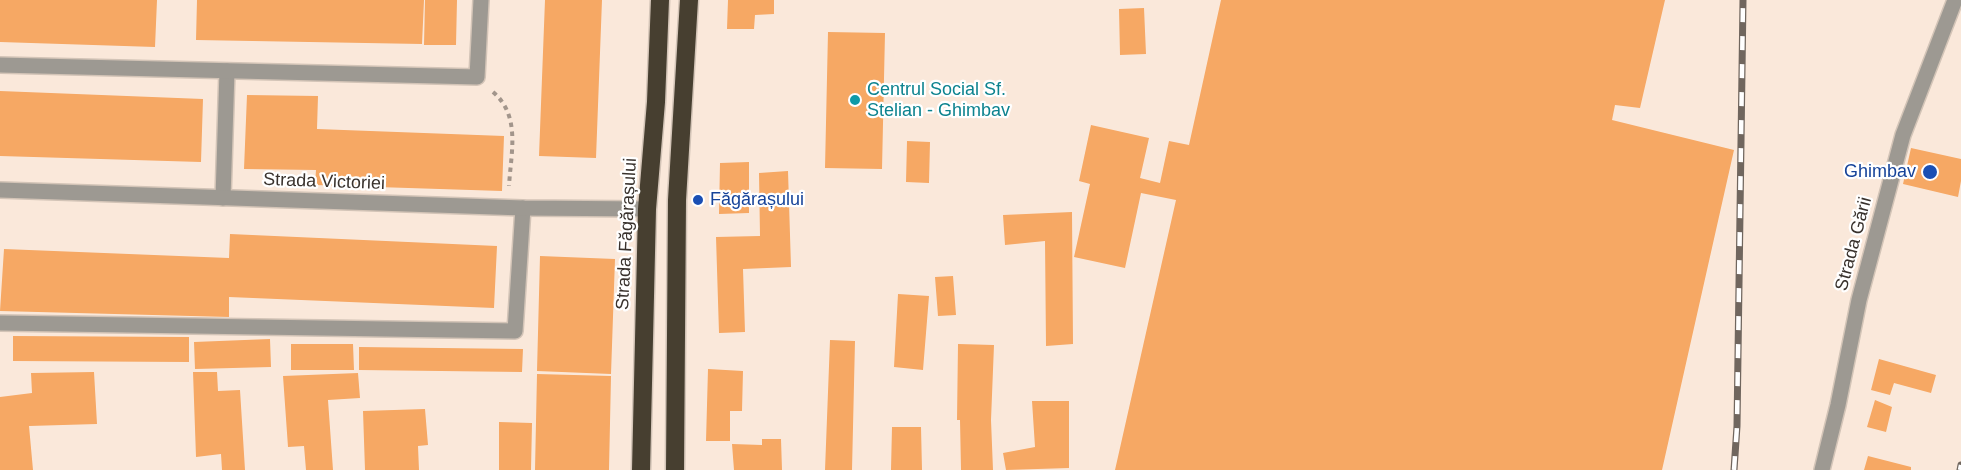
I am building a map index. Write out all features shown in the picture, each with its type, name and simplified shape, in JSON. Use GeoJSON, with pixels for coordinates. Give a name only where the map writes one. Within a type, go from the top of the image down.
{"type":"FeatureCollection","features":[{"type":"Feature","properties":{"kind":"highway","name":"Strada Făgărașului"},"geometry":{"type":"LineString","coordinates":[[641,470],[647,208],[656,102],[660,0]]}},
{"type":"Feature","properties":{"kind":"highway"},"geometry":{"type":"LineString","coordinates":[[675,470],[677,200],[689,0]]}},
{"type":"Feature","properties":{"kind":"street"},"geometry":{"type":"LineString","coordinates":[[0,65],[477,77],[481,0]]}},
{"type":"Feature","properties":{"kind":"street","name":"Strada Gării"},"geometry":{"type":"LineString","coordinates":[[1822,470],[1838,405],[1859,300],[1903,135],[1955,0]]}},
{"type":"Feature","properties":{"kind":"street"},"geometry":{"type":"LineString","coordinates":[[223,198],[227,71]]}},
{"type":"Feature","properties":{"kind":"street","name":"Strada Victoriei"},"geometry":{"type":"LineString","coordinates":[[0,190],[516,207],[647,208]]}},
{"type":"Feature","properties":{"kind":"street"},"geometry":{"type":"LineString","coordinates":[[0,323],[514,331],[516,207]]}},
{"type":"Feature","properties":{"kind":"path"},"geometry":{"type":"LineString","coordinates":[[477,77],[501,99],[509,111],[512,127],[516,207]]}},
{"type":"Feature","properties":{"kind":"building"},"geometry":{"type":"Polygon","coordinates":[[[0,0],[157,0],[155,47],[0,42],[0,0]]]}},
{"type":"Feature","properties":{"kind":"building"},"geometry":{"type":"Polygon","coordinates":[[[197,0],[424,0],[422,44],[196,40],[197,0]]]}},
{"type":"Feature","properties":{"kind":"building"},"geometry":{"type":"Polygon","coordinates":[[[425,0],[457,0],[456,45],[424,45],[425,0]]]}},
{"type":"Feature","properties":{"kind":"building"},"geometry":{"type":"Polygon","coordinates":[[[545,0],[602,0],[596,158],[539,156],[545,0]]]}},
{"type":"Feature","properties":{"kind":"building"},"geometry":{"type":"Polygon","coordinates":[[[728,0],[774,0],[774,14],[755,15],[754,29],[727,29],[728,0]]]}},
{"type":"Feature","properties":{"kind":"building"},"geometry":{"type":"Polygon","coordinates":[[[1221,0],[1665,0],[1640,108],[1615,105],[1612,120],[1734,150],[1662,470],[1115,470],[1176,200],[1141,193],[1125,268],[1074,257],[1090,184],[1079,181],[1091,125],[1149,138],[1140,178],[1160,183],[1169,141],[1189,145],[1221,0]]]}},
{"type":"Feature","properties":{"kind":"building"},"geometry":{"type":"Polygon","coordinates":[[[1144,8],[1146,54],[1120,55],[1119,9],[1144,8]]]}},
{"type":"Feature","properties":{"kind":"building","name":"Centrul Social Sf. Stelian - Ghimbav"},"geometry":{"type":"Polygon","coordinates":[[[828,32],[885,33],[882,169],[825,168],[828,32]]]}},
{"type":"Feature","properties":{"kind":"building"},"geometry":{"type":"Polygon","coordinates":[[[0,91],[203,99],[201,162],[0,156],[0,91]]]}},
{"type":"Feature","properties":{"kind":"building"},"geometry":{"type":"Polygon","coordinates":[[[247,95],[318,96],[317,129],[504,136],[502,191],[315,185],[316,170],[244,169],[247,95]]]}},
{"type":"Feature","properties":{"kind":"building"},"geometry":{"type":"Polygon","coordinates":[[[907,141],[930,142],[929,183],[906,182],[907,141]]]}},
{"type":"Feature","properties":{"kind":"building","name":"Ghimbav"},"geometry":{"type":"Polygon","coordinates":[[[1911,148],[1961,159],[1958,197],[1903,184],[1911,148]]]}},
{"type":"Feature","properties":{"kind":"building"},"geometry":{"type":"Polygon","coordinates":[[[749,162],[749,213],[719,214],[720,163],[749,162]]]}},
{"type":"Feature","properties":{"kind":"building"},"geometry":{"type":"Polygon","coordinates":[[[788,171],[791,267],[743,269],[745,332],[719,333],[716,237],[760,236],[759,173],[788,171]]]}},
{"type":"Feature","properties":{"kind":"building"},"geometry":{"type":"Polygon","coordinates":[[[1072,212],[1073,344],[1046,346],[1045,241],[1005,245],[1003,215],[1072,212]]]}},
{"type":"Feature","properties":{"kind":"building"},"geometry":{"type":"Polygon","coordinates":[[[230,234],[497,246],[494,308],[229,297],[229,317],[0,311],[4,249],[229,258],[230,234]]]}},
{"type":"Feature","properties":{"kind":"building"},"geometry":{"type":"Polygon","coordinates":[[[540,256],[615,259],[611,374],[537,371],[540,256]]]}},
{"type":"Feature","properties":{"kind":"building"},"geometry":{"type":"Polygon","coordinates":[[[953,276],[956,315],[938,316],[935,277],[953,276]]]}},
{"type":"Feature","properties":{"kind":"building"},"geometry":{"type":"Polygon","coordinates":[[[898,294],[929,296],[923,370],[894,367],[898,294]]]}},
{"type":"Feature","properties":{"kind":"building"},"geometry":{"type":"Polygon","coordinates":[[[13,336],[189,337],[189,362],[13,361],[13,336]]]}},
{"type":"Feature","properties":{"kind":"building"},"geometry":{"type":"Polygon","coordinates":[[[270,339],[271,367],[195,369],[194,342],[270,339]]]}},
{"type":"Feature","properties":{"kind":"building"},"geometry":{"type":"Polygon","coordinates":[[[830,340],[855,341],[852,470],[825,470],[830,340]]]}},
{"type":"Feature","properties":{"kind":"building"},"geometry":{"type":"Polygon","coordinates":[[[291,344],[353,344],[354,370],[291,370],[291,344]]]}},
{"type":"Feature","properties":{"kind":"building"},"geometry":{"type":"Polygon","coordinates":[[[958,344],[994,345],[991,420],[993,470],[961,470],[960,420],[957,420],[958,344]]]}},
{"type":"Feature","properties":{"kind":"building"},"geometry":{"type":"Polygon","coordinates":[[[359,347],[523,349],[522,372],[359,370],[359,347]]]}},
{"type":"Feature","properties":{"kind":"building"},"geometry":{"type":"Polygon","coordinates":[[[1879,359],[1936,375],[1931,393],[1894,383],[1890,395],[1871,390],[1879,359]]]}},
{"type":"Feature","properties":{"kind":"building"},"geometry":{"type":"Polygon","coordinates":[[[708,369],[743,371],[742,411],[730,411],[730,441],[706,441],[708,369]]]}},
{"type":"Feature","properties":{"kind":"building"},"geometry":{"type":"Polygon","coordinates":[[[94,372],[97,424],[29,426],[33,470],[0,470],[0,397],[32,393],[31,373],[94,372]]]}},
{"type":"Feature","properties":{"kind":"building"},"geometry":{"type":"Polygon","coordinates":[[[193,372],[217,372],[218,391],[240,390],[245,470],[222,470],[221,454],[196,457],[193,372]]]}},
{"type":"Feature","properties":{"kind":"building"},"geometry":{"type":"Polygon","coordinates":[[[358,373],[360,398],[328,400],[333,470],[306,470],[304,446],[288,447],[283,376],[358,373]]]}},
{"type":"Feature","properties":{"kind":"building"},"geometry":{"type":"Polygon","coordinates":[[[537,374],[611,376],[609,470],[535,470],[537,374]]]}},
{"type":"Feature","properties":{"kind":"building"},"geometry":{"type":"Polygon","coordinates":[[[1875,400],[1892,407],[1886,432],[1867,427],[1875,400]]]}},
{"type":"Feature","properties":{"kind":"building"},"geometry":{"type":"Polygon","coordinates":[[[1032,401],[1069,401],[1069,468],[1006,470],[1003,453],[1035,447],[1032,401]]]}},
{"type":"Feature","properties":{"kind":"building"},"geometry":{"type":"Polygon","coordinates":[[[425,409],[428,445],[418,446],[419,470],[365,470],[363,411],[425,409]]]}},
{"type":"Feature","properties":{"kind":"building"},"geometry":{"type":"Polygon","coordinates":[[[499,422],[532,423],[531,470],[499,470],[499,422]]]}},
{"type":"Feature","properties":{"kind":"building"},"geometry":{"type":"Polygon","coordinates":[[[892,427],[921,427],[922,470],[891,470],[892,427]]]}},
{"type":"Feature","properties":{"kind":"building"},"geometry":{"type":"Polygon","coordinates":[[[762,439],[781,439],[782,470],[734,470],[732,444],[762,445],[762,439]]]}},
{"type":"Feature","properties":{"kind":"building"},"geometry":{"type":"Polygon","coordinates":[[[1868,456],[1911,467],[1911,470],[1864,470],[1868,456]]]}},
{"type":"Feature","properties":{"kind":"railway"},"geometry":{"type":"LineString","coordinates":[[1734,470],[1737,426],[1743,0]]}},
{"type":"Feature","properties":{"kind":"railway"},"geometry":{"type":"LineString","coordinates":[[1960,470],[1961,465]]}},
{"type":"Feature","properties":{"kind":"place","name":"Centrul Social Sf. Stelian - Ghimbav"},"geometry":{"type":"Point","coordinates":[855,100]}},
{"type":"Feature","properties":{"kind":"place","name":"Ghimbav"},"geometry":{"type":"Point","coordinates":[1930,172]}},
{"type":"Feature","properties":{"kind":"place","name":"Făgărașului"},"geometry":{"type":"Point","coordinates":[698,200]}}]}
